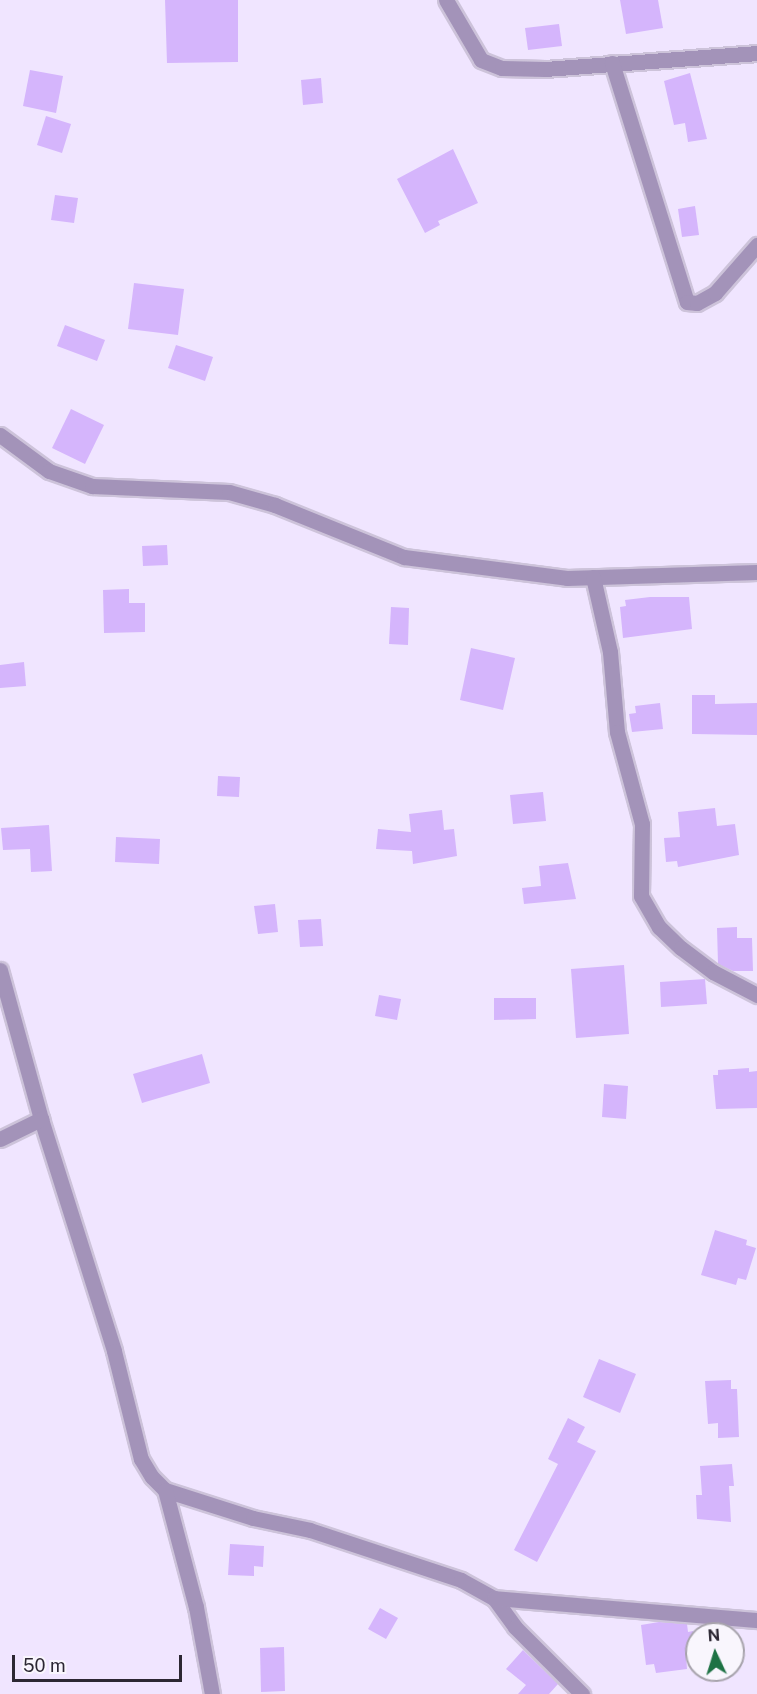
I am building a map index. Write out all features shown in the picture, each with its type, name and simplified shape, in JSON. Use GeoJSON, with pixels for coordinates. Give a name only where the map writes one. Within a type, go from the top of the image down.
{"type":"FeatureCollection","features":[{"type":"Feature","properties":{"kind":"street"},"geometry":{"type":"LineString","coordinates":[[446,0],[473,51],[491,65],[518,70],[757,53]]}},
{"type":"Feature","properties":{"kind":"street"},"geometry":{"type":"LineString","coordinates":[[612,63],[687,302],[697,303],[715,293],[757,245]]}},
{"type":"Feature","properties":{"kind":"street"},"geometry":{"type":"LineString","coordinates":[[0,435],[49,471],[92,486],[228,492],[275,505],[404,557],[567,578],[757,572]]}},
{"type":"Feature","properties":{"kind":"street"},"geometry":{"type":"LineString","coordinates":[[593,577],[610,652],[617,732],[642,824],[640,896],[659,927],[681,948],[713,972],[757,995]]}},
{"type":"Feature","properties":{"kind":"street"},"geometry":{"type":"LineString","coordinates":[[0,970],[41,1119],[114,1351],[141,1460],[165,1490],[196,1607],[212,1694]]}},
{"type":"Feature","properties":{"kind":"street"},"geometry":{"type":"LineString","coordinates":[[0,1139],[41,1119]]}},
{"type":"Feature","properties":{"kind":"street"},"geometry":{"type":"LineString","coordinates":[[165,1490],[253,1518],[310,1530],[460,1580],[494,1598],[757,1620]]}},
{"type":"Feature","properties":{"kind":"street"},"geometry":{"type":"LineString","coordinates":[[494,1598],[515,1627],[582,1694]]}},
{"type":"Feature","properties":{"kind":"building"},"geometry":{"type":"Polygon","coordinates":[[[165,0],[238,0],[238,62],[167,63],[165,0]]]}},
{"type":"Feature","properties":{"kind":"building"},"geometry":{"type":"Polygon","coordinates":[[[620,0],[658,0],[663,28],[626,34],[620,0]]]}},
{"type":"Feature","properties":{"kind":"building"},"geometry":{"type":"Polygon","coordinates":[[[559,24],[562,46],[528,50],[525,28],[559,24]]]}},
{"type":"Feature","properties":{"kind":"building"},"geometry":{"type":"Polygon","coordinates":[[[30,70],[63,76],[56,113],[23,106],[30,70]]]}},
{"type":"Feature","properties":{"kind":"building"},"geometry":{"type":"Polygon","coordinates":[[[690,73],[707,139],[688,142],[685,123],[674,125],[664,81],[690,73]]]}},
{"type":"Feature","properties":{"kind":"building"},"geometry":{"type":"Polygon","coordinates":[[[321,78],[323,103],[303,105],[301,80],[321,78]]]}},
{"type":"Feature","properties":{"kind":"building"},"geometry":{"type":"Polygon","coordinates":[[[46,116],[71,124],[62,153],[37,145],[46,116]]]}},
{"type":"Feature","properties":{"kind":"building"},"geometry":{"type":"Polygon","coordinates":[[[453,149],[478,203],[438,221],[440,225],[425,233],[397,179],[453,149]]]}},
{"type":"Feature","properties":{"kind":"building"},"geometry":{"type":"Polygon","coordinates":[[[55,195],[78,198],[74,223],[51,220],[55,195]]]}},
{"type":"Feature","properties":{"kind":"building"},"geometry":{"type":"Polygon","coordinates":[[[695,206],[699,235],[682,237],[678,209],[695,206]]]}},
{"type":"Feature","properties":{"kind":"building"},"geometry":{"type":"Polygon","coordinates":[[[134,283],[184,289],[178,335],[128,329],[134,283]]]}},
{"type":"Feature","properties":{"kind":"building"},"geometry":{"type":"Polygon","coordinates":[[[65,325],[105,340],[97,361],[57,346],[65,325]]]}},
{"type":"Feature","properties":{"kind":"building"},"geometry":{"type":"Polygon","coordinates":[[[176,345],[213,357],[205,381],[168,368],[176,345]]]}},
{"type":"Feature","properties":{"kind":"building"},"geometry":{"type":"Polygon","coordinates":[[[71,409],[104,425],[85,464],[52,448],[71,409]]]}},
{"type":"Feature","properties":{"kind":"building"},"geometry":{"type":"Polygon","coordinates":[[[167,545],[168,565],[143,566],[142,546],[167,545]]]}},
{"type":"Feature","properties":{"kind":"building"},"geometry":{"type":"Polygon","coordinates":[[[129,589],[129,603],[145,603],[145,632],[104,633],[103,590],[129,589]]]}},
{"type":"Feature","properties":{"kind":"building"},"geometry":{"type":"Polygon","coordinates":[[[650,597],[689,597],[692,629],[623,638],[620,607],[626,606],[625,600],[650,597]]]}},
{"type":"Feature","properties":{"kind":"building"},"geometry":{"type":"Polygon","coordinates":[[[391,607],[409,608],[408,645],[389,644],[391,607]]]}},
{"type":"Feature","properties":{"kind":"building"},"geometry":{"type":"Polygon","coordinates":[[[471,648],[515,658],[503,710],[460,700],[471,648]]]}},
{"type":"Feature","properties":{"kind":"building"},"geometry":{"type":"Polygon","coordinates":[[[24,662],[26,686],[0,688],[0,665],[24,662]]]}},
{"type":"Feature","properties":{"kind":"building"},"geometry":{"type":"Polygon","coordinates":[[[692,695],[715,695],[715,704],[757,703],[757,735],[692,734],[692,695]]]}},
{"type":"Feature","properties":{"kind":"building"},"geometry":{"type":"Polygon","coordinates":[[[660,703],[663,729],[632,732],[629,714],[636,713],[635,706],[660,703]]]}},
{"type":"Feature","properties":{"kind":"building"},"geometry":{"type":"Polygon","coordinates":[[[218,776],[240,777],[239,797],[217,796],[218,776]]]}},
{"type":"Feature","properties":{"kind":"building"},"geometry":{"type":"Polygon","coordinates":[[[543,792],[546,821],[513,824],[510,795],[543,792]]]}},
{"type":"Feature","properties":{"kind":"building"},"geometry":{"type":"Polygon","coordinates":[[[715,808],[717,826],[735,824],[739,855],[678,867],[677,861],[666,862],[664,838],[680,837],[678,812],[715,808]]]}},
{"type":"Feature","properties":{"kind":"building"},"geometry":{"type":"Polygon","coordinates":[[[442,810],[444,830],[454,829],[457,856],[413,864],[412,851],[376,849],[378,829],[411,832],[409,814],[442,810]]]}},
{"type":"Feature","properties":{"kind":"building"},"geometry":{"type":"Polygon","coordinates":[[[49,825],[52,871],[31,872],[30,849],[3,850],[1,828],[49,825]]]}},
{"type":"Feature","properties":{"kind":"building"},"geometry":{"type":"Polygon","coordinates":[[[116,837],[160,839],[159,864],[115,862],[116,837]]]}},
{"type":"Feature","properties":{"kind":"building"},"geometry":{"type":"Polygon","coordinates":[[[568,863],[576,899],[524,904],[522,888],[541,886],[539,866],[568,863]]]}},
{"type":"Feature","properties":{"kind":"building"},"geometry":{"type":"Polygon","coordinates":[[[275,904],[278,932],[258,934],[254,906],[275,904]]]}},
{"type":"Feature","properties":{"kind":"building"},"geometry":{"type":"Polygon","coordinates":[[[321,919],[323,946],[300,947],[298,920],[321,919]]]}},
{"type":"Feature","properties":{"kind":"building"},"geometry":{"type":"Polygon","coordinates":[[[737,927],[737,938],[752,938],[753,971],[733,971],[718,964],[717,928],[737,927]]]}},
{"type":"Feature","properties":{"kind":"building"},"geometry":{"type":"Polygon","coordinates":[[[624,965],[629,1034],[576,1038],[571,969],[624,965]]]}},
{"type":"Feature","properties":{"kind":"building"},"geometry":{"type":"Polygon","coordinates":[[[705,979],[707,1004],[661,1007],[660,982],[705,979]]]}},
{"type":"Feature","properties":{"kind":"building"},"geometry":{"type":"Polygon","coordinates":[[[379,995],[401,999],[397,1020],[375,1016],[379,995]]]}},
{"type":"Feature","properties":{"kind":"building"},"geometry":{"type":"Polygon","coordinates":[[[494,998],[536,998],[536,1019],[494,1020],[494,998]]]}},
{"type":"Feature","properties":{"kind":"building"},"geometry":{"type":"Polygon","coordinates":[[[202,1054],[210,1083],[142,1103],[133,1074],[202,1054]]]}},
{"type":"Feature","properties":{"kind":"building"},"geometry":{"type":"Polygon","coordinates":[[[749,1068],[749,1072],[757,1071],[757,1108],[716,1109],[713,1075],[718,1075],[718,1070],[749,1068]]]}},
{"type":"Feature","properties":{"kind":"building"},"geometry":{"type":"Polygon","coordinates":[[[604,1084],[628,1086],[626,1119],[602,1117],[604,1084]]]}},
{"type":"Feature","properties":{"kind":"building"},"geometry":{"type":"Polygon","coordinates":[[[715,1230],[747,1240],[746,1245],[756,1248],[746,1280],[738,1278],[736,1285],[701,1275],[715,1230]]]}},
{"type":"Feature","properties":{"kind":"building"},"geometry":{"type":"Polygon","coordinates":[[[599,1359],[636,1374],[620,1413],[583,1397],[599,1359]]]}},
{"type":"Feature","properties":{"kind":"building"},"geometry":{"type":"Polygon","coordinates":[[[731,1380],[731,1389],[737,1389],[739,1437],[718,1438],[718,1423],[708,1424],[705,1381],[731,1380]]]}},
{"type":"Feature","properties":{"kind":"building"},"geometry":{"type":"Polygon","coordinates":[[[568,1418],[585,1427],[577,1442],[596,1451],[537,1562],[514,1550],[558,1464],[548,1459],[568,1418]]]}},
{"type":"Feature","properties":{"kind":"building"},"geometry":{"type":"Polygon","coordinates":[[[732,1464],[734,1486],[729,1486],[731,1522],[697,1519],[696,1495],[702,1495],[700,1466],[732,1464]]]}},
{"type":"Feature","properties":{"kind":"building"},"geometry":{"type":"Polygon","coordinates":[[[230,1544],[264,1546],[263,1567],[254,1566],[254,1576],[228,1575],[230,1544]]]}},
{"type":"Feature","properties":{"kind":"building"},"geometry":{"type":"Polygon","coordinates":[[[380,1608],[398,1618],[386,1639],[368,1629],[380,1608]]]}},
{"type":"Feature","properties":{"kind":"building"},"geometry":{"type":"Polygon","coordinates":[[[659,1622],[685,1624],[685,1669],[656,1673],[654,1664],[646,1665],[641,1625],[659,1622]]]}},
{"type":"Feature","properties":{"kind":"building"},"geometry":{"type":"Polygon","coordinates":[[[284,1647],[285,1691],[261,1692],[260,1648],[284,1647]]]}},
{"type":"Feature","properties":{"kind":"building"},"geometry":{"type":"Polygon","coordinates":[[[523,1650],[558,1684],[549,1694],[518,1694],[526,1685],[506,1669],[523,1650]]]}}]}
